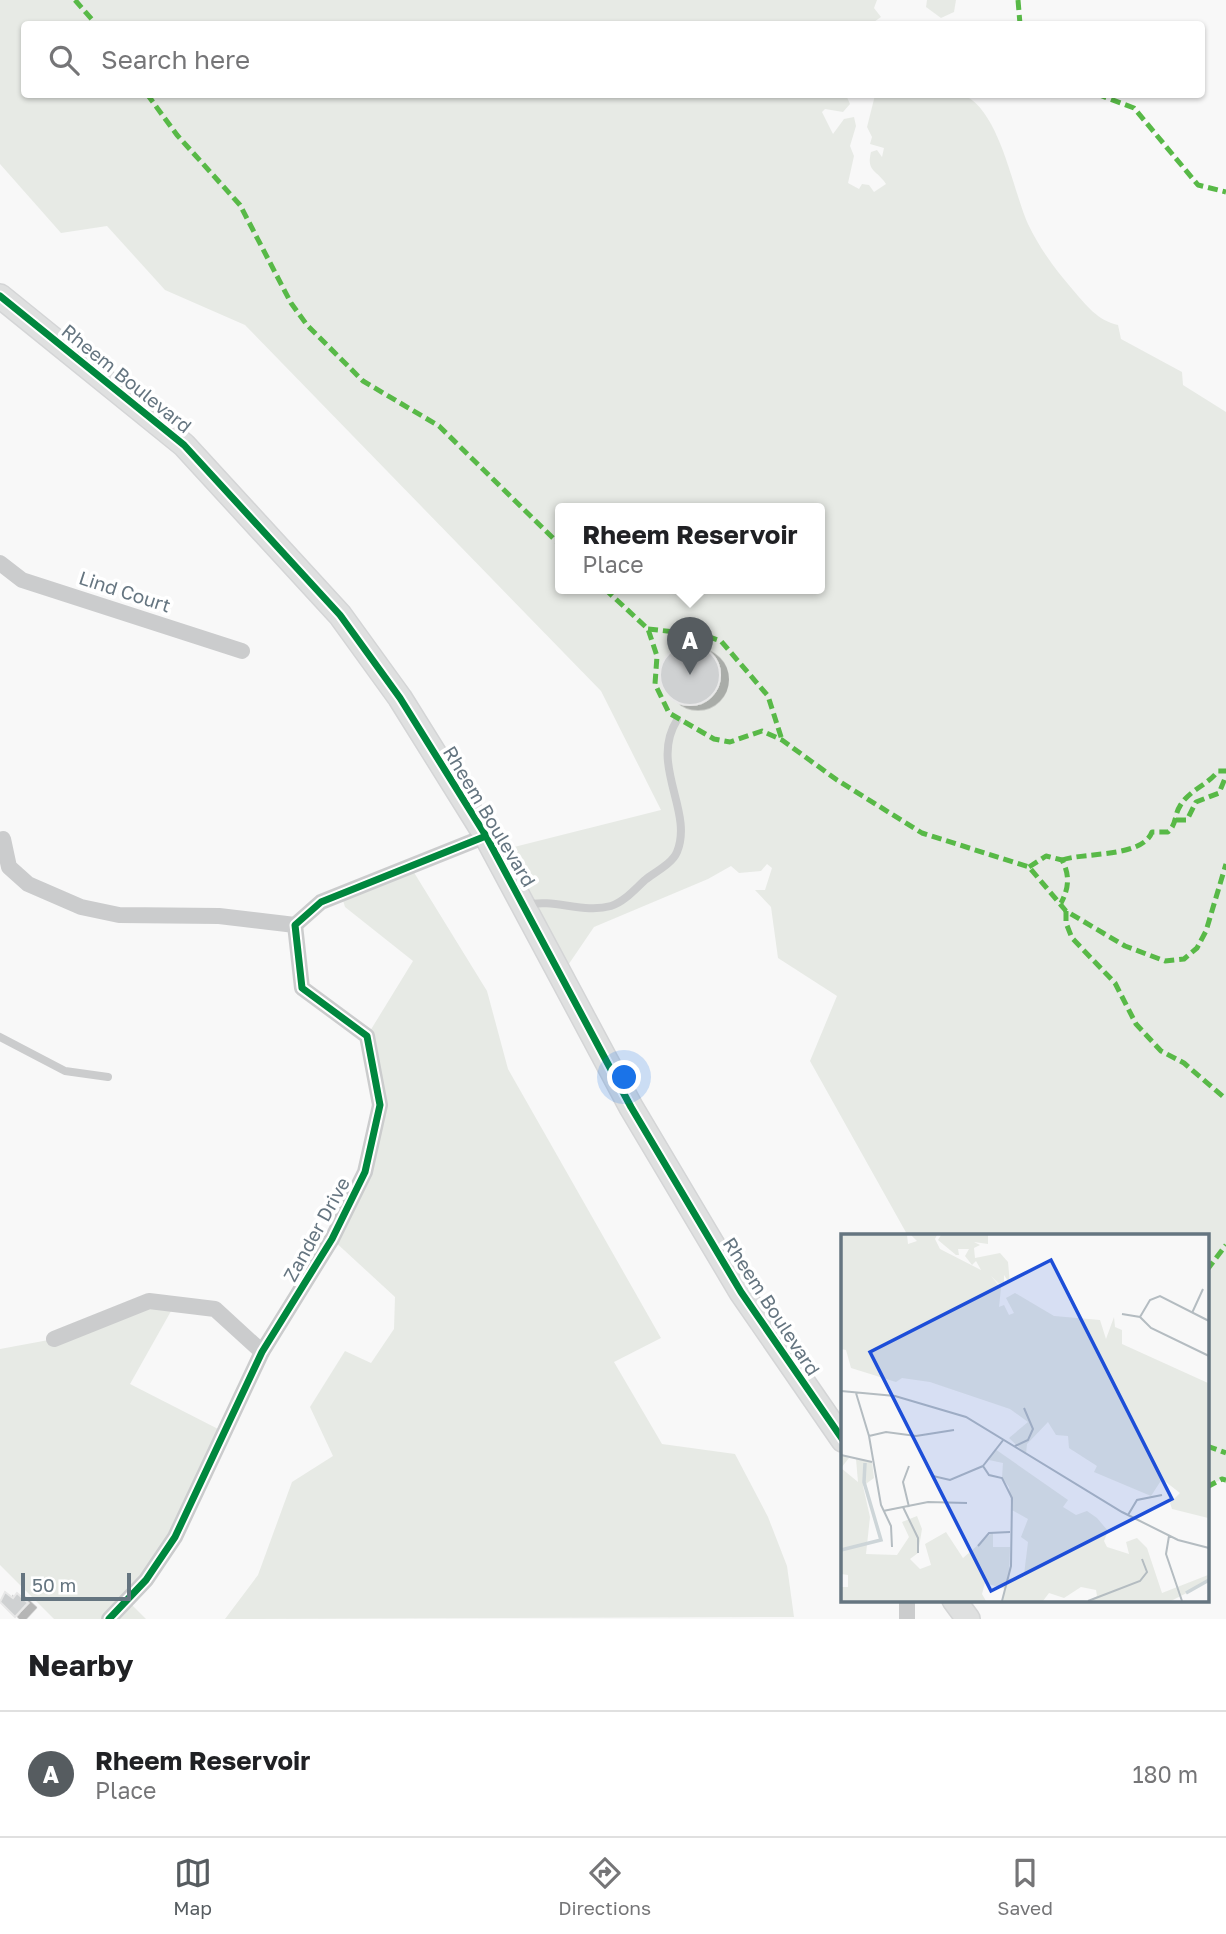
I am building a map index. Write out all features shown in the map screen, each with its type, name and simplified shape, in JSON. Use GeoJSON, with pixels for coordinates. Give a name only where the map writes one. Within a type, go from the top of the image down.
{"type":"FeatureCollection","features":[{"type":"Feature","properties":{"kind":"street","name":"Rheem Boulevard"},"geometry":{"type":"LineString","coordinates":[[0,296],[184,445],[340,615],[400,698],[486,836],[525,905],[565,987],[645,1130],[741,1292],[841,1437]]}},
{"type":"Feature","properties":{"kind":"street","name":"Lind Court"},"geometry":{"type":"LineString","coordinates":[[0,563],[22,580],[242,651]]}},
{"type":"Feature","properties":{"kind":"street"},"geometry":{"type":"LineString","coordinates":[[3,839],[9,867],[28,884],[81,907],[119,915],[219,916],[295,925],[321,902],[486,836]]}},
{"type":"Feature","properties":{"kind":"street","name":"Zander Drive"},"geometry":{"type":"LineString","coordinates":[[109,1619],[146,1580],[175,1537],[262,1352],[332,1240],[365,1172],[380,1105],[367,1036],[302,988],[295,925]]}},
{"type":"Feature","properties":{"kind":"street"},"geometry":{"type":"LineString","coordinates":[[54,1339],[149,1301],[215,1309],[262,1352]]}},
{"type":"Feature","properties":{"kind":"street"},"geometry":{"type":"LineString","coordinates":[[955,1602],[968,1619]]}},
{"type":"Feature","properties":{"kind":"lane"},"geometry":{"type":"LineString","coordinates":[[525,905],[539,901],[601,908],[614,905],[672,859],[680,839],[677,800],[670,782],[667,755],[670,733],[677,720]]}},
{"type":"Feature","properties":{"kind":"lane"},"geometry":{"type":"LineString","coordinates":[[0,1037],[65,1071],[108,1077]]}},
{"type":"Feature","properties":{"kind":"shaded area"},"geometry":{"type":"Polygon","coordinates":[[[0,0],[877,0],[874,8],[881,17],[875,21],[21,21],[21,98],[847,98],[850,104],[843,112],[825,109],[822,112],[833,134],[844,119],[854,117],[856,126],[850,146],[854,156],[848,183],[859,189],[862,184],[869,185],[874,192],[886,184],[870,163],[871,152],[877,150],[882,157],[884,148],[870,144],[872,137],[867,127],[874,98],[968,98],[978,106],[997,136],[1028,224],[1060,274],[1093,312],[1118,325],[1121,339],[1182,372],[1183,385],[1226,412],[1226,1484],[1222,1479],[1208,1486],[1208,1234],[907,1234],[810,1061],[837,996],[778,958],[771,907],[755,890],[765,890],[772,868],[767,864],[761,871],[739,873],[731,866],[708,879],[594,927],[560,977],[506,870],[514,847],[661,810],[601,691],[245,325],[165,290],[107,226],[61,233],[0,164],[0,0]]]}},
{"type":"Feature","properties":{"kind":"shaded area"},"geometry":{"type":"Polygon","coordinates":[[[927,0],[956,0],[954,12],[941,18],[926,7],[927,0]]]}},
{"type":"Feature","properties":{"kind":"shaded area"},"geometry":{"type":"Polygon","coordinates":[[[410,866],[487,991],[508,1069],[661,1338],[614,1362],[662,1444],[735,1454],[768,1517],[787,1566],[794,1617],[225,1619],[258,1575],[292,1482],[333,1456],[310,1407],[345,1351],[371,1363],[394,1329],[395,1297],[332,1239],[365,1172],[380,1105],[367,1036],[413,961],[345,907],[341,894],[410,866]]]}},
{"type":"Feature","properties":{"kind":"shaded area"},"geometry":{"type":"Polygon","coordinates":[[[149,1301],[175,1304],[130,1384],[224,1432],[175,1537],[127,1600],[146,1619],[54,1619],[0,1565],[0,1349],[54,1339],[149,1301]]]}},
{"type":"Feature","properties":{"kind":"building"},"geometry":{"type":"Polygon","coordinates":[[[690,645],[711,654],[720,675],[711,696],[690,705],[669,696],[660,675],[669,654],[690,645]]]}},
{"type":"Feature","properties":{"kind":"building"},"geometry":{"type":"Polygon","coordinates":[[[5,1592],[13,1598],[17,1593],[28,1603],[15,1617],[0,1602],[5,1592]]]}},
{"type":"Feature","properties":{"kind":"marked path"},"geometry":{"type":"LineString","coordinates":[[75,0],[93,21]]}},
{"type":"Feature","properties":{"kind":"marked path"},"geometry":{"type":"LineString","coordinates":[[1018,0],[1020,21]]}},
{"type":"Feature","properties":{"kind":"marked path"},"geometry":{"type":"LineString","coordinates":[[150,98],[177,135],[240,205],[291,303],[307,325],[363,381],[439,426],[555,540]]}},
{"type":"Feature","properties":{"kind":"marked path"},"geometry":{"type":"LineString","coordinates":[[1108,98],[1134,108],[1198,185],[1226,192]]}},
{"type":"Feature","properties":{"kind":"marked path"},"geometry":{"type":"LineString","coordinates":[[610,594],[648,629],[657,656],[655,684],[669,713],[714,739],[730,742],[762,731],[782,740],[837,780],[922,833],[1029,867],[1066,911],[1125,946],[1165,961],[1184,959],[1197,948],[1206,931],[1226,864]]}},
{"type":"Feature","properties":{"kind":"marked path"},"geometry":{"type":"LineString","coordinates":[[648,629],[703,635],[721,641],[768,696],[782,740]]}},
{"type":"Feature","properties":{"kind":"marked path"},"geometry":{"type":"LineString","coordinates":[[1062,860],[1125,850],[1137,846],[1152,832],[1168,832],[1184,800],[1218,771],[1226,771]]}},
{"type":"Feature","properties":{"kind":"marked path"},"geometry":{"type":"LineString","coordinates":[[1176,820],[1187,820],[1196,802],[1219,793],[1226,776]]}},
{"type":"Feature","properties":{"kind":"marked path"},"geometry":{"type":"LineString","coordinates":[[1029,867],[1046,856],[1062,860],[1068,882],[1061,903]]}},
{"type":"Feature","properties":{"kind":"marked path"},"geometry":{"type":"LineString","coordinates":[[1066,911],[1066,923],[1072,938],[1115,983],[1136,1024],[1161,1051],[1184,1063],[1226,1099]]}},
{"type":"Feature","properties":{"kind":"marked path"},"geometry":{"type":"LineString","coordinates":[[1208,1269],[1226,1245]]}},
{"type":"Feature","properties":{"kind":"marked path"},"geometry":{"type":"LineString","coordinates":[[1208,1446],[1226,1453]]}},
{"type":"Feature","properties":{"kind":"marked path"},"geometry":{"type":"LineString","coordinates":[[1208,1486],[1222,1479],[1226,1480]]}},
{"type":"Feature","properties":{"kind":"cycle path"},"geometry":{"type":"LineString","coordinates":[[0,296],[184,445],[340,615],[400,698],[486,836],[631,1107],[741,1292],[841,1437]]}},
{"type":"Feature","properties":{"kind":"cycle path"},"geometry":{"type":"LineString","coordinates":[[109,1619],[146,1580],[175,1537],[262,1352],[332,1239],[365,1172],[380,1105],[367,1036],[302,988],[295,925],[321,902],[486,836]]}},
{"type":"Feature","properties":{"kind":"place","name":"Rheem Reservoir"},"geometry":{"type":"Point","coordinates":[690,675]}}]}
